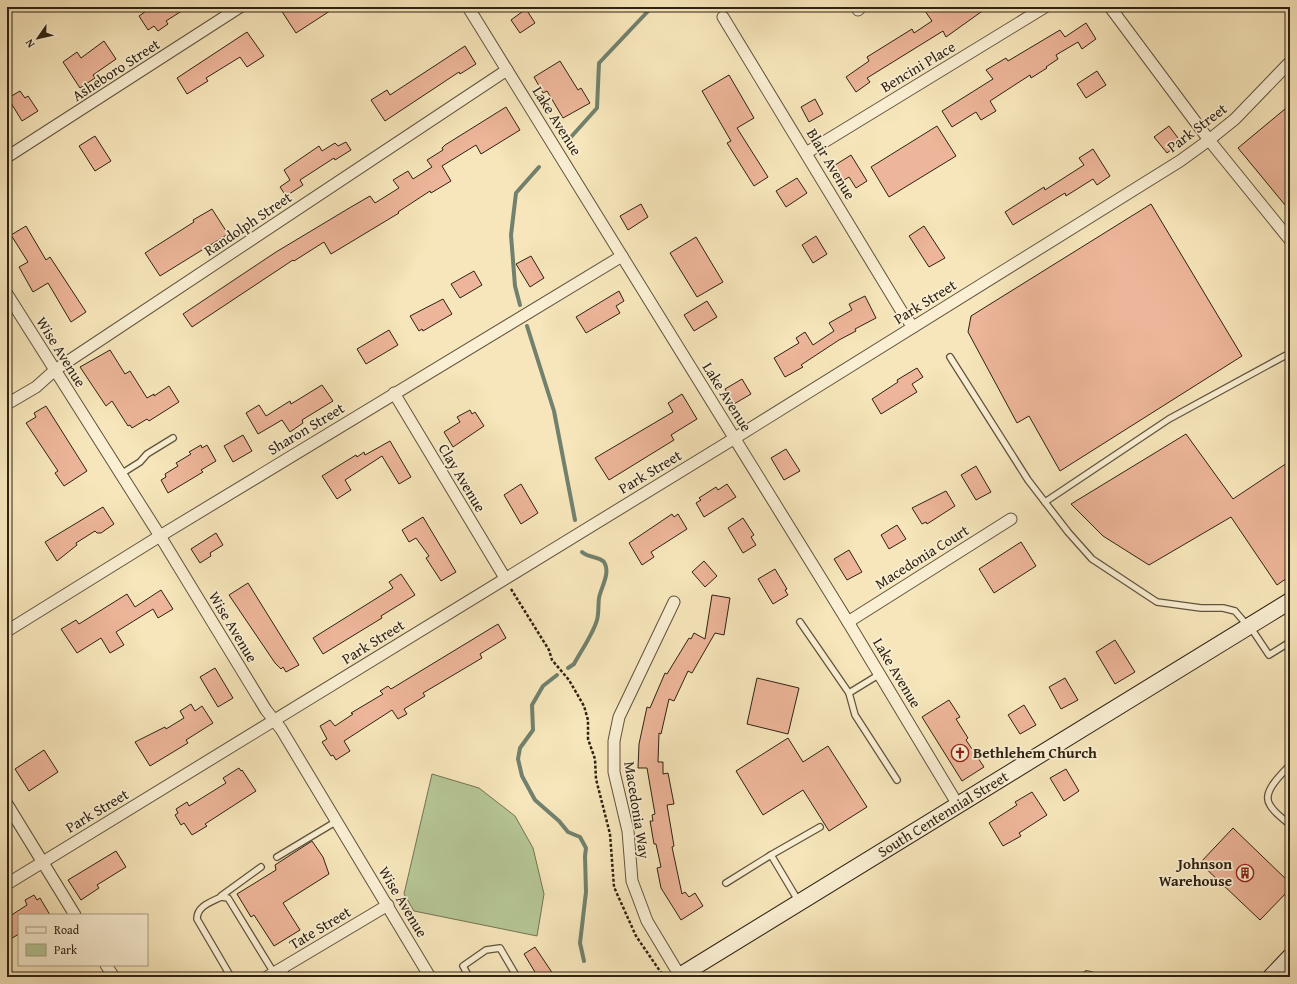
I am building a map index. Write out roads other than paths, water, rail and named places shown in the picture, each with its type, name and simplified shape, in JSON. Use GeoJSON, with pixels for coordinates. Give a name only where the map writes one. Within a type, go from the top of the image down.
{"type":"FeatureCollection","features":[{"type":"Feature","properties":{"kind":"street","name":"Asheboro Street"},"geometry":{"type":"LineString","coordinates":[[7,157],[240,7]]}},
{"type":"Feature","properties":{"kind":"street","name":"Lake Avenue"},"geometry":{"type":"LineString","coordinates":[[468,7],[880,674],[958,805]]}},
{"type":"Feature","properties":{"kind":"street","name":"Bencini Place"},"geometry":{"type":"LineString","coordinates":[[806,153],[1045,7]]}},
{"type":"Feature","properties":{"kind":"street"},"geometry":{"type":"LineString","coordinates":[[1110,7],[1209,140],[1290,240]]}},
{"type":"Feature","properties":{"kind":"street","name":"Blair Avenue"},"geometry":{"type":"LineString","coordinates":[[723,17],[902,312],[913,327]]}},
{"type":"Feature","properties":{"kind":"street","name":"Park Street"},"geometry":{"type":"LineString","coordinates":[[7,884],[735,438],[1180,161],[1235,119],[1290,62]]}},
{"type":"Feature","properties":{"kind":"street","name":"Randolph Street"},"geometry":{"type":"LineString","coordinates":[[7,404],[36,387],[55,370],[508,70]]}},
{"type":"Feature","properties":{"kind":"street","name":"Sharon Street"},"geometry":{"type":"LineString","coordinates":[[7,631],[394,393],[622,256]]}},
{"type":"Feature","properties":{"kind":"street","name":"Wise Avenue"},"geometry":{"type":"LineString","coordinates":[[7,294],[160,536],[266,710],[281,729],[430,977]]}},
{"type":"Feature","properties":{"kind":"street","name":"Clay Avenue"},"geometry":{"type":"LineString","coordinates":[[394,393],[505,578]]}},
{"type":"Feature","properties":{"kind":"street","name":"Macedonia Court"},"geometry":{"type":"LineString","coordinates":[[848,622],[1012,518]]}},
{"type":"Feature","properties":{"kind":"street","name":"South Centennial Street"},"geometry":{"type":"LineString","coordinates":[[679,976],[1290,601]]}},
{"type":"Feature","properties":{"kind":"street","name":"Macedonia Way"},"geometry":{"type":"LineString","coordinates":[[674,602],[619,717],[614,749],[614,772],[628,831],[632,880],[647,921],[679,976]]}},
{"type":"Feature","properties":{"kind":"street"},"geometry":{"type":"LineString","coordinates":[[7,804],[74,914]]}},
{"type":"Feature","properties":{"kind":"street","name":"Tate Street"},"geometry":{"type":"LineString","coordinates":[[278,974],[388,905]]}},
{"type":"Feature","properties":{"kind":"street"},"geometry":{"type":"LineString","coordinates":[[1271,977],[1290,957]]}},
{"type":"Feature","properties":{"kind":"street"},"geometry":{"type":"LineString","coordinates":[[107,966],[114,977]]}},
{"type":"Feature","properties":{"kind":"lane"},"geometry":{"type":"LineString","coordinates":[[1045,502],[1169,419],[1290,353]]}},
{"type":"Feature","properties":{"kind":"lane"},"geometry":{"type":"LineString","coordinates":[[950,357],[1019,467],[1068,532],[1092,559],[1158,602],[1201,608],[1223,608],[1235,611],[1249,626],[1269,655],[1290,642]]}},
{"type":"Feature","properties":{"kind":"lane"},"geometry":{"type":"LineString","coordinates":[[121,474],[140,462],[147,454],[173,438]]}},
{"type":"Feature","properties":{"kind":"lane"},"geometry":{"type":"LineString","coordinates":[[800,622],[848,693],[855,715],[897,780]]}},
{"type":"Feature","properties":{"kind":"lane"},"geometry":{"type":"LineString","coordinates":[[848,693],[880,674]]}},
{"type":"Feature","properties":{"kind":"lane"},"geometry":{"type":"LineString","coordinates":[[1290,765],[1269,790],[1268,800],[1270,806],[1290,825]]}},
{"type":"Feature","properties":{"kind":"lane"},"geometry":{"type":"LineString","coordinates":[[277,857],[337,820]]}},
{"type":"Feature","properties":{"kind":"lane"},"geometry":{"type":"LineString","coordinates":[[726,883],[820,827]]}},
{"type":"Feature","properties":{"kind":"lane"},"geometry":{"type":"LineString","coordinates":[[771,855],[799,902]]}},
{"type":"Feature","properties":{"kind":"lane"},"geometry":{"type":"LineString","coordinates":[[231,977],[197,919],[197,914],[200,908],[221,897],[261,867]]}},
{"type":"Feature","properties":{"kind":"lane"},"geometry":{"type":"LineString","coordinates":[[221,897],[228,898],[278,974]]}},
{"type":"Feature","properties":{"kind":"lane"},"geometry":{"type":"LineString","coordinates":[[469,977],[463,966],[491,948],[500,948],[517,977]]}},
{"type":"Feature","properties":{"kind":"lane"},"geometry":{"type":"LineString","coordinates":[[1084,977],[1087,974],[1098,977]]}},
{"type":"Feature","properties":{"kind":"waterway"},"geometry":{"type":"LineString","coordinates":[[571,137],[597,108],[599,63],[652,7]]}},
{"type":"Feature","properties":{"kind":"waterway"},"geometry":{"type":"LineString","coordinates":[[520,305],[515,286],[511,235],[516,193],[539,167]]}},
{"type":"Feature","properties":{"kind":"waterway"},"geometry":{"type":"LineString","coordinates":[[527,326],[554,411],[575,520]]}},
{"type":"Feature","properties":{"kind":"waterway"},"geometry":{"type":"LineString","coordinates":[[568,668],[574,664],[590,637],[595,625],[598,615],[599,598],[606,575],[606,566],[602,560],[582,552]]}},
{"type":"Feature","properties":{"kind":"waterway"},"geometry":{"type":"LineString","coordinates":[[557,675],[543,686],[532,705],[533,730],[520,748],[518,759],[522,776],[535,800],[559,821],[568,832],[580,837],[586,848],[586,892],[580,943],[584,961]]}},
{"type":"Feature","properties":{"kind":"place","name":"Bethlehem Church"},"geometry":{"type":"Point","coordinates":[960,753]}},
{"type":"Feature","properties":{"kind":"place","name":"Johnson Warehouse"},"geometry":{"type":"Point","coordinates":[1245,873]}}]}
